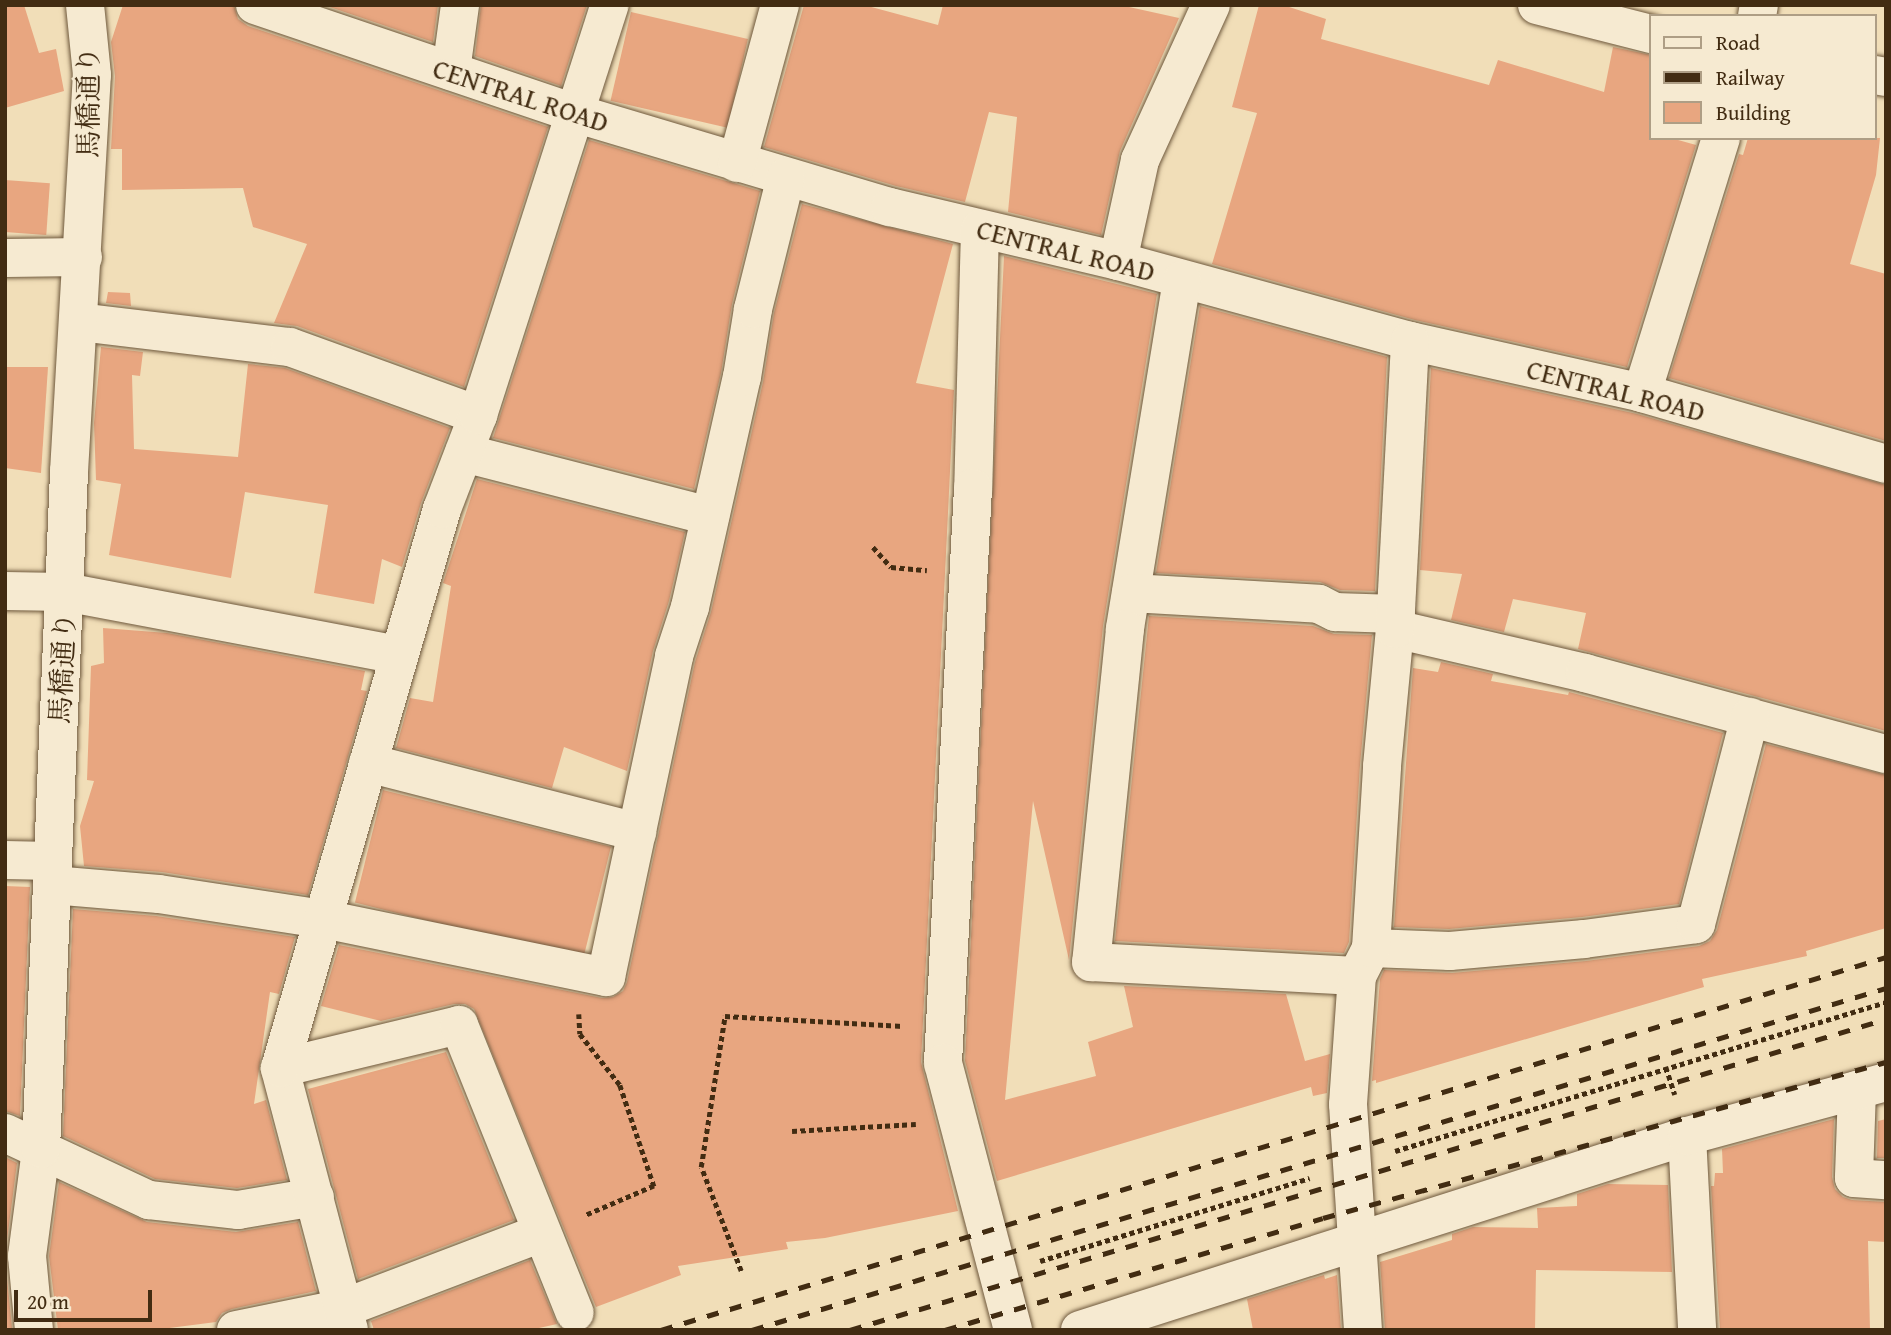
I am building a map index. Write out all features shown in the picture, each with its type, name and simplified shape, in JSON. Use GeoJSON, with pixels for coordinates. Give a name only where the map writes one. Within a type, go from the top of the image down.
{"type":"FeatureCollection","features":[{"type":"Feature","properties":{"kind":"street","name":"馬橋通り"},"geometry":{"type":"LineString","coordinates":[[34,1330],[27,1256],[17,1235],[41,1149],[65,592],[93,75],[85,5]]}},
{"type":"Feature","properties":{"kind":"street","name":"CENTRAL ROAD"},"geometry":{"type":"LineString","coordinates":[[255,5],[574,113],[890,207],[1118,261],[1410,341],[1642,393],[1886,464]]}},
{"type":"Feature","properties":{"kind":"street"},"geometry":{"type":"LineString","coordinates":[[451,71],[460,5]]}},
{"type":"Feature","properties":{"kind":"street"},"geometry":{"type":"LineString","coordinates":[[346,1319],[280,1068],[442,509],[478,415],[610,5]]}},
{"type":"Feature","properties":{"kind":"street"},"geometry":{"type":"LineString","coordinates":[[737,163],[780,5]]}},
{"type":"Feature","properties":{"kind":"street"},"geometry":{"type":"LineString","coordinates":[[1118,261],[1140,160],[1211,5]]}},
{"type":"Feature","properties":{"kind":"street"},"geometry":{"type":"LineString","coordinates":[[1537,5],[1650,34]]}},
{"type":"Feature","properties":{"kind":"street"},"geometry":{"type":"LineString","coordinates":[[1642,393],[1720,140]]}},
{"type":"Feature","properties":{"kind":"street"},"geometry":{"type":"LineString","coordinates":[[5,860],[53,873],[159,894],[323,919],[606,976],[674,656],[690,607],[742,377],[752,309],[786,177]]}},
{"type":"Feature","properties":{"kind":"street"},"geometry":{"type":"LineString","coordinates":[[980,229],[969,575],[947,1028],[943,1063],[1013,1330]]}},
{"type":"Feature","properties":{"kind":"street"},"geometry":{"type":"LineString","coordinates":[[5,258],[83,257]]}},
{"type":"Feature","properties":{"kind":"street"},"geometry":{"type":"LineString","coordinates":[[1182,280],[1125,629],[1091,962],[1364,962],[1584,939],[1696,924],[1750,717]]}},
{"type":"Feature","properties":{"kind":"street"},"geometry":{"type":"LineString","coordinates":[[79,323],[290,347],[478,415]]}},
{"type":"Feature","properties":{"kind":"street"},"geometry":{"type":"LineString","coordinates":[[1363,1330],[1348,1104],[1364,962],[1395,622],[1410,341]]}},
{"type":"Feature","properties":{"kind":"street"},"geometry":{"type":"LineString","coordinates":[[464,453],[710,516]]}},
{"type":"Feature","properties":{"kind":"street"},"geometry":{"type":"LineString","coordinates":[[5,591],[65,592],[400,655]]}},
{"type":"Feature","properties":{"kind":"street"},"geometry":{"type":"LineString","coordinates":[[1131,593],[1319,604],[1335,612],[1395,622],[1886,754]]}},
{"type":"Feature","properties":{"kind":"street"},"geometry":{"type":"LineString","coordinates":[[368,763],[637,832]]}},
{"type":"Feature","properties":{"kind":"street"},"geometry":{"type":"LineString","coordinates":[[280,1068],[459,1025],[575,1313]]}},
{"type":"Feature","properties":{"kind":"street"},"geometry":{"type":"LineString","coordinates":[[1080,1330],[1687,1136],[1871,1086],[1854,1178],[1886,1180]]}},
{"type":"Feature","properties":{"kind":"street"},"geometry":{"type":"LineString","coordinates":[[5,1133],[149,1200],[238,1210],[315,1196]]}},
{"type":"Feature","properties":{"kind":"street"},"geometry":{"type":"LineString","coordinates":[[1687,1136],[1697,1330]]}},
{"type":"Feature","properties":{"kind":"street"},"geometry":{"type":"LineString","coordinates":[[236,1330],[346,1319],[541,1233]]}},
{"type":"Feature","properties":{"kind":"path"},"geometry":{"type":"LineString","coordinates":[[873,547],[891,567],[969,575]]}},
{"type":"Feature","properties":{"kind":"path"},"geometry":{"type":"LineString","coordinates":[[541,1233],[654,1186],[620,1085],[580,1034],[575,970]]}},
{"type":"Feature","properties":{"kind":"path"},"geometry":{"type":"LineString","coordinates":[[999,1273],[1886,1002]]}},
{"type":"Feature","properties":{"kind":"path"},"geometry":{"type":"LineString","coordinates":[[741,1271],[701,1167],[725,1016],[947,1028]]}},
{"type":"Feature","properties":{"kind":"path"},"geometry":{"type":"LineString","coordinates":[[792,1131],[959,1121]]}},
{"type":"Feature","properties":{"kind":"building"},"geometry":{"type":"Polygon","coordinates":[[[5,5],[24,5],[39,53],[56,49],[64,91],[5,108],[5,5]]]}},
{"type":"Feature","properties":{"kind":"building"},"geometry":{"type":"Polygon","coordinates":[[[123,5],[234,5],[238,19],[248,26],[548,127],[464,387],[297,326],[274,323],[307,244],[253,227],[243,188],[122,190],[122,149],[111,149],[115,76],[111,42],[123,5]]]}},
{"type":"Feature","properties":{"kind":"building"},"geometry":{"type":"Polygon","coordinates":[[[324,5],[438,5],[433,42],[324,5]]]}},
{"type":"Feature","properties":{"kind":"building"},"geometry":{"type":"Polygon","coordinates":[[[481,5],[587,5],[561,86],[475,56],[481,5]]]}},
{"type":"Feature","properties":{"kind":"building"},"geometry":{"type":"Polygon","coordinates":[[[804,5],[864,5],[938,25],[943,5],[1120,5],[1179,18],[1120,151],[1101,235],[1008,212],[1017,117],[989,112],[965,202],[896,186],[764,147],[804,5]]]}},
{"type":"Feature","properties":{"kind":"building"},"geometry":{"type":"Polygon","coordinates":[[[1259,5],[1283,5],[1326,19],[1321,39],[1489,85],[1498,60],[1604,92],[1613,47],[1650,55],[1650,140],[1678,140],[1696,145],[1627,367],[1415,320],[1212,264],[1257,113],[1232,107],[1259,5]]]}},
{"type":"Feature","properties":{"kind":"building"},"geometry":{"type":"Polygon","coordinates":[[[631,12],[748,39],[727,128],[611,101],[631,12]]]}},
{"type":"Feature","properties":{"kind":"building"},"geometry":{"type":"Polygon","coordinates":[[[1880,138],[1876,175],[1850,264],[1886,274],[1886,441],[1669,378],[1739,154],[1743,155],[1747,140],[1880,138]]]}},
{"type":"Feature","properties":{"kind":"building"},"geometry":{"type":"Polygon","coordinates":[[[589,140],[760,191],[732,304],[721,373],[694,489],[493,438],[589,140]]]}},
{"type":"Feature","properties":{"kind":"building"},"geometry":{"type":"Polygon","coordinates":[[[5,180],[50,183],[46,235],[5,232],[5,180]]]}},
{"type":"Feature","properties":{"kind":"building"},"geometry":{"type":"Polygon","coordinates":[[[802,204],[953,244],[916,383],[954,390],[921,1062],[958,1211],[825,1238],[786,1242],[788,1249],[678,1266],[681,1275],[596,1307],[474,1009],[465,1004],[454,1004],[381,1021],[321,1006],[339,945],[602,998],[613,997],[623,991],[695,662],[711,612],[763,382],[774,313],[802,204]]]}},
{"type":"Feature","properties":{"kind":"building"},"geometry":{"type":"Polygon","coordinates":[[[1004,256],[1157,294],[1103,626],[1069,960],[1033,801],[1005,1100],[1096,1076],[1088,1042],[1133,1027],[1124,986],[1286,994],[1305,1061],[1330,1054],[1327,1093],[1313,1096],[1311,1087],[997,1181],[965,1061],[1004,256]]]}},
{"type":"Feature","properties":{"kind":"building"},"geometry":{"type":"Polygon","coordinates":[[[108,292],[130,293],[131,306],[106,303],[108,292]]]}},
{"type":"Feature","properties":{"kind":"building"},"geometry":{"type":"Polygon","coordinates":[[[1200,306],[1387,357],[1375,591],[1340,590],[1320,582],[1156,573],[1200,306]]]}},
{"type":"Feature","properties":{"kind":"building"},"geometry":{"type":"Polygon","coordinates":[[[101,347],[143,352],[140,376],[132,375],[134,449],[238,457],[248,364],[285,368],[450,428],[421,503],[402,567],[382,559],[374,604],[314,593],[328,505],[245,492],[231,578],[109,555],[121,484],[96,480],[94,423],[101,347]]]}},
{"type":"Feature","properties":{"kind":"building"},"geometry":{"type":"Polygon","coordinates":[[[5,367],[48,367],[41,473],[5,468],[5,367]]]}},
{"type":"Feature","properties":{"kind":"building"},"geometry":{"type":"Polygon","coordinates":[[[1431,368],[1637,414],[1886,485],[1886,731],[1578,649],[1586,613],[1513,599],[1504,632],[1451,620],[1462,574],[1420,570],[1431,368]]]}},
{"type":"Feature","properties":{"kind":"building"},"geometry":{"type":"Polygon","coordinates":[[[477,479],[685,532],[669,601],[653,651],[627,771],[564,747],[552,788],[396,748],[410,698],[433,702],[451,586],[443,583],[477,479]]]}},
{"type":"Feature","properties":{"kind":"building"},"geometry":{"type":"Polygon","coordinates":[[[1149,616],[1313,626],[1334,634],[1372,635],[1360,765],[1349,942],[1344,953],[1115,941],[1149,616]]]}},
{"type":"Feature","properties":{"kind":"building"},"geometry":{"type":"Polygon","coordinates":[[[103,628],[167,633],[365,671],[361,690],[367,691],[308,895],[162,872],[84,866],[80,826],[94,781],[87,780],[91,666],[104,663],[103,628]]]}},
{"type":"Feature","properties":{"kind":"building"},"geometry":{"type":"Polygon","coordinates":[[[1441,662],[1493,674],[1491,681],[1568,695],[1569,692],[1723,733],[1679,904],[1582,917],[1449,929],[1394,927],[1413,668],[1438,672],[1441,662]]]}},
{"type":"Feature","properties":{"kind":"building"},"geometry":{"type":"Polygon","coordinates":[[[1766,744],[1886,775],[1886,928],[1806,951],[1807,956],[1702,979],[1704,987],[1376,1083],[1376,1080],[1372,1081],[1380,979],[1384,970],[1452,973],[1586,961],[1699,946],[1710,941],[1717,930],[1766,744]]]}},
{"type":"Feature","properties":{"kind":"building"},"geometry":{"type":"Polygon","coordinates":[[[383,790],[611,847],[583,959],[355,903],[383,790]]]}},
{"type":"Feature","properties":{"kind":"building"},"geometry":{"type":"Polygon","coordinates":[[[5,886],[30,887],[20,1116],[5,1111],[5,886]]]}},
{"type":"Feature","properties":{"kind":"building"},"geometry":{"type":"Polygon","coordinates":[[[73,909],[156,916],[295,937],[279,994],[270,992],[254,1104],[266,1100],[287,1180],[237,1188],[155,1179],[63,1136],[73,909]]]}},
{"type":"Feature","properties":{"kind":"building"},"geometry":{"type":"Polygon","coordinates":[[[446,1052],[514,1220],[358,1279],[308,1089],[446,1052]]]}},
{"type":"Feature","properties":{"kind":"building"},"geometry":{"type":"Polygon","coordinates":[[[1834,1119],[1832,1177],[1835,1189],[1843,1197],[1852,1200],[1886,1202],[1886,1242],[1868,1241],[1870,1330],[1720,1330],[1711,1186],[1714,1186],[1715,1173],[1723,1173],[1722,1149],[1834,1119]]]}},
{"type":"Feature","properties":{"kind":"building"},"geometry":{"type":"Polygon","coordinates":[[[1886,1119],[1886,1158],[1877,1158],[1878,1121],[1886,1119]]]}},
{"type":"Feature","properties":{"kind":"building"},"geometry":{"type":"Polygon","coordinates":[[[5,1157],[17,1163],[5,1256],[5,1157]]]}},
{"type":"Feature","properties":{"kind":"building"},"geometry":{"type":"Polygon","coordinates":[[[59,1182],[147,1222],[236,1232],[298,1222],[316,1291],[232,1309],[222,1313],[216,1322],[154,1330],[58,1330],[49,1256],[59,1182]]]}},
{"type":"Feature","properties":{"kind":"building"},"geometry":{"type":"Polygon","coordinates":[[[1608,1184],[1668,1185],[1672,1272],[1536,1270],[1535,1330],[1385,1330],[1380,1262],[1452,1240],[1452,1234],[1473,1227],[1538,1228],[1537,1208],[1577,1206],[1577,1194],[1608,1184]]]}},
{"type":"Feature","properties":{"kind":"building"},"geometry":{"type":"Polygon","coordinates":[[[5,1258],[12,1328],[5,1329],[5,1258]]]}},
{"type":"Feature","properties":{"kind":"building"},"geometry":{"type":"Polygon","coordinates":[[[530,1260],[557,1324],[530,1330],[374,1330],[371,1321],[530,1260]]]}},
{"type":"Feature","properties":{"kind":"building"},"geometry":{"type":"Polygon","coordinates":[[[1324,1275],[1325,1279],[1337,1275],[1341,1330],[1253,1330],[1247,1299],[1324,1275]]]}},
{"type":"Feature","properties":{"kind":"railway"},"geometry":{"type":"LineString","coordinates":[[661,1330],[1886,957]]}},
{"type":"Feature","properties":{"kind":"railway"},"geometry":{"type":"LineString","coordinates":[[752,1330],[1886,988]]}},
{"type":"Feature","properties":{"kind":"railway"},"geometry":{"type":"LineString","coordinates":[[850,1330],[1886,1019]]}},
{"type":"Feature","properties":{"kind":"railway"},"geometry":{"type":"LineString","coordinates":[[945,1330],[1323,1218],[1886,1062]]}}]}
